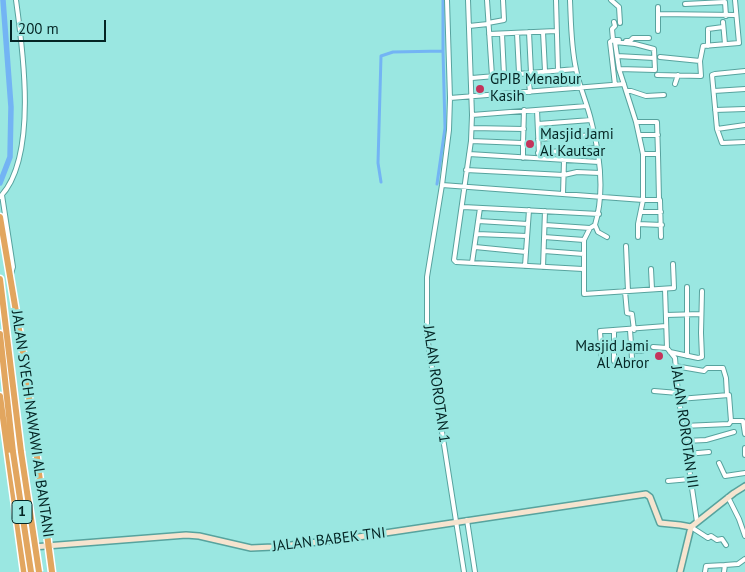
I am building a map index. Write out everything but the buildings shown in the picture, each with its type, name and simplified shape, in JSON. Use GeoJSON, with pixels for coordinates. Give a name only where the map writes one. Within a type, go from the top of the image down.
{"type":"FeatureCollection","features":[{"type":"Feature","properties":{"kind":"highway","name":"JALAN SYECH NAWAWI AL BANTANI"},"geometry":{"type":"LineString","coordinates":[[0,217],[11,274],[32,415],[52,572]]}},
{"type":"Feature","properties":{"kind":"highway","name":"1"},"geometry":{"type":"LineString","coordinates":[[0,279],[21,452],[39,572]]}},
{"type":"Feature","properties":{"kind":"highway","name":"1"},"geometry":{"type":"LineString","coordinates":[[0,334],[13,452],[31,572]]}},
{"type":"Feature","properties":{"kind":"highway","name":"JALAN SYECH NAWAWI AL BANTANI"},"geometry":{"type":"LineString","coordinates":[[0,396],[24,572]]}},
{"type":"Feature","properties":{"kind":"highway"},"geometry":{"type":"LineString","coordinates":[[19,531],[24,541],[32,542],[40,539],[45,527]]}},
{"type":"Feature","properties":{"kind":"street"},"geometry":{"type":"LineString","coordinates":[[11,274],[13,266],[1,196],[18,166],[24,113],[24,63],[16,0]]}},
{"type":"Feature","properties":{"kind":"street","name":"JALAN ROROTAN 1"},"geometry":{"type":"LineString","coordinates":[[447,0],[449,130],[427,277],[427,336],[458,522],[464,572]]}},
{"type":"Feature","properties":{"kind":"street"},"geometry":{"type":"LineString","coordinates":[[468,0],[472,78],[472,128],[463,207],[454,260],[456,262],[583,270]]}},
{"type":"Feature","properties":{"kind":"street"},"geometry":{"type":"LineString","coordinates":[[487,0],[492,76]]}},
{"type":"Feature","properties":{"kind":"street"},"geometry":{"type":"LineString","coordinates":[[468,26],[504,20],[504,0]]}},
{"type":"Feature","properties":{"kind":"street"},"geometry":{"type":"LineString","coordinates":[[556,0],[558,70]]}},
{"type":"Feature","properties":{"kind":"street"},"geometry":{"type":"LineString","coordinates":[[570,0],[576,69],[591,120],[599,162],[599,214],[595,226],[598,232],[608,237]]}},
{"type":"Feature","properties":{"kind":"street"},"geometry":{"type":"LineString","coordinates":[[611,0],[619,7],[620,23]]}},
{"type":"Feature","properties":{"kind":"street"},"geometry":{"type":"LineString","coordinates":[[657,75],[701,76],[700,61],[702,47],[738,43],[735,0]]}},
{"type":"Feature","properties":{"kind":"street"},"geometry":{"type":"LineString","coordinates":[[685,4],[725,2],[726,16]]}},
{"type":"Feature","properties":{"kind":"street"},"geometry":{"type":"LineString","coordinates":[[658,7],[658,31]]}},
{"type":"Feature","properties":{"kind":"street"},"geometry":{"type":"LineString","coordinates":[[658,14],[736,15]]}},
{"type":"Feature","properties":{"kind":"street"},"geometry":{"type":"LineString","coordinates":[[614,22],[612,29],[613,40],[610,42],[615,85]]}},
{"type":"Feature","properties":{"kind":"street"},"geometry":{"type":"LineString","coordinates":[[708,46],[708,29],[723,24],[725,44]]}},
{"type":"Feature","properties":{"kind":"street"},"geometry":{"type":"LineString","coordinates":[[738,26],[745,25]]}},
{"type":"Feature","properties":{"kind":"street"},"geometry":{"type":"LineString","coordinates":[[489,34],[556,31]]}},
{"type":"Feature","properties":{"kind":"street"},"geometry":{"type":"LineString","coordinates":[[530,32],[530,92]]}},
{"type":"Feature","properties":{"kind":"street"},"geometry":{"type":"LineString","coordinates":[[543,32],[545,71]]}},
{"type":"Feature","properties":{"kind":"street"},"geometry":{"type":"LineString","coordinates":[[517,33],[518,73]]}},
{"type":"Feature","properties":{"kind":"street"},"geometry":{"type":"LineString","coordinates":[[502,34],[504,74]]}},
{"type":"Feature","properties":{"kind":"street"},"geometry":{"type":"LineString","coordinates":[[613,40],[630,41],[633,38],[649,38]]}},
{"type":"Feature","properties":{"kind":"street"},"geometry":{"type":"LineString","coordinates":[[619,70],[654,70],[654,48],[615,42],[619,70],[636,122],[643,154],[643,200],[638,224],[638,237]]}},
{"type":"Feature","properties":{"kind":"street"},"geometry":{"type":"LineString","coordinates":[[617,56],[654,58]]}},
{"type":"Feature","properties":{"kind":"street"},"geometry":{"type":"LineString","coordinates":[[660,57],[700,61]]}},
{"type":"Feature","properties":{"kind":"street"},"geometry":{"type":"LineString","coordinates":[[472,78],[576,69]]}},
{"type":"Feature","properties":{"kind":"street"},"geometry":{"type":"LineString","coordinates":[[745,71],[712,75],[717,128],[724,144],[745,142]]}},
{"type":"Feature","properties":{"kind":"street"},"geometry":{"type":"LineString","coordinates":[[675,84],[678,75]]}},
{"type":"Feature","properties":{"kind":"street"},"geometry":{"type":"LineString","coordinates":[[450,98],[624,84]]}},
{"type":"Feature","properties":{"kind":"street"},"geometry":{"type":"LineString","coordinates":[[714,92],[745,88]]}},
{"type":"Feature","properties":{"kind":"street"},"geometry":{"type":"LineString","coordinates":[[626,91],[631,90],[646,96],[664,95]]}},
{"type":"Feature","properties":{"kind":"street"},"geometry":{"type":"LineString","coordinates":[[472,115],[586,106]]}},
{"type":"Feature","properties":{"kind":"street"},"geometry":{"type":"LineString","coordinates":[[716,110],[745,109]]}},
{"type":"Feature","properties":{"kind":"street"},"geometry":{"type":"LineString","coordinates":[[523,158],[524,110]]}},
{"type":"Feature","properties":{"kind":"street"},"geometry":{"type":"LineString","coordinates":[[537,110],[539,158]]}},
{"type":"Feature","properties":{"kind":"street"},"geometry":{"type":"LineString","coordinates":[[538,124],[591,120]]}},
{"type":"Feature","properties":{"kind":"street"},"geometry":{"type":"LineString","coordinates":[[636,122],[656,122],[659,200],[662,225],[661,237]]}},
{"type":"Feature","properties":{"kind":"street"},"geometry":{"type":"LineString","coordinates":[[717,128],[745,125]]}},
{"type":"Feature","properties":{"kind":"street"},"geometry":{"type":"LineString","coordinates":[[472,128],[524,129]]}},
{"type":"Feature","properties":{"kind":"street"},"geometry":{"type":"LineString","coordinates":[[538,139],[594,135]]}},
{"type":"Feature","properties":{"kind":"street"},"geometry":{"type":"LineString","coordinates":[[639,135],[658,135]]}},
{"type":"Feature","properties":{"kind":"street"},"geometry":{"type":"LineString","coordinates":[[471,141],[523,144]]}},
{"type":"Feature","properties":{"kind":"street"},"geometry":{"type":"LineString","coordinates":[[538,153],[596,148]]}},
{"type":"Feature","properties":{"kind":"street"},"geometry":{"type":"LineString","coordinates":[[469,154],[599,162]]}},
{"type":"Feature","properties":{"kind":"street"},"geometry":{"type":"LineString","coordinates":[[643,154],[658,154]]}},
{"type":"Feature","properties":{"kind":"street"},"geometry":{"type":"LineString","coordinates":[[563,194],[564,161]]}},
{"type":"Feature","properties":{"kind":"street"},"geometry":{"type":"LineString","coordinates":[[466,170],[564,176],[577,172],[600,173]]}},
{"type":"Feature","properties":{"kind":"street"},"geometry":{"type":"LineString","coordinates":[[442,186],[659,200]]}},
{"type":"Feature","properties":{"kind":"street"},"geometry":{"type":"LineString","coordinates":[[463,207],[599,214]]}},
{"type":"Feature","properties":{"kind":"street"},"geometry":{"type":"LineString","coordinates":[[472,263],[480,208]]}},
{"type":"Feature","properties":{"kind":"street"},"geometry":{"type":"LineString","coordinates":[[525,266],[529,210]]}},
{"type":"Feature","properties":{"kind":"street"},"geometry":{"type":"LineString","coordinates":[[543,267],[546,211]]}},
{"type":"Feature","properties":{"kind":"street"},"geometry":{"type":"LineString","coordinates":[[640,212],[661,212]]}},
{"type":"Feature","properties":{"kind":"street"},"geometry":{"type":"LineString","coordinates":[[478,221],[528,224]]}},
{"type":"Feature","properties":{"kind":"street"},"geometry":{"type":"LineString","coordinates":[[638,224],[662,225]]}},
{"type":"Feature","properties":{"kind":"street"},"geometry":{"type":"LineString","coordinates":[[545,225],[590,228],[595,226]]}},
{"type":"Feature","properties":{"kind":"street"},"geometry":{"type":"LineString","coordinates":[[590,228],[584,240],[584,294],[674,288],[673,264]]}},
{"type":"Feature","properties":{"kind":"street"},"geometry":{"type":"LineString","coordinates":[[476,234],[527,236]]}},
{"type":"Feature","properties":{"kind":"street"},"geometry":{"type":"LineString","coordinates":[[544,237],[584,240]]}},
{"type":"Feature","properties":{"kind":"street"},"geometry":{"type":"LineString","coordinates":[[626,246],[627,313],[632,314],[632,358]]}},
{"type":"Feature","properties":{"kind":"street"},"geometry":{"type":"LineString","coordinates":[[475,247],[526,252]]}},
{"type":"Feature","properties":{"kind":"street"},"geometry":{"type":"LineString","coordinates":[[544,251],[584,254]]}},
{"type":"Feature","properties":{"kind":"street"},"geometry":{"type":"LineString","coordinates":[[651,269],[652,290]]}},
{"type":"Feature","properties":{"kind":"street"},"geometry":{"type":"LineString","coordinates":[[687,287],[687,356]]}},
{"type":"Feature","properties":{"kind":"street","name":"JALAN ROROTAN III"},"geometry":{"type":"LineString","coordinates":[[665,289],[669,350],[675,358],[678,393],[697,522]]}},
{"type":"Feature","properties":{"kind":"street"},"geometry":{"type":"LineString","coordinates":[[653,346],[687,356],[702,357],[702,290]]}},
{"type":"Feature","properties":{"kind":"street"},"geometry":{"type":"LineString","coordinates":[[666,315],[701,314]]}},
{"type":"Feature","properties":{"kind":"street"},"geometry":{"type":"LineString","coordinates":[[602,363],[600,331],[666,326]]}},
{"type":"Feature","properties":{"kind":"street"},"geometry":{"type":"LineString","coordinates":[[614,330],[614,361]]}},
{"type":"Feature","properties":{"kind":"street"},"geometry":{"type":"LineString","coordinates":[[631,351],[642,351]]}},
{"type":"Feature","properties":{"kind":"street"},"geometry":{"type":"LineString","coordinates":[[675,366],[704,371],[708,368],[723,368],[726,378],[727,395],[730,396],[731,421]]}},
{"type":"Feature","properties":{"kind":"street"},"geometry":{"type":"LineString","coordinates":[[654,391],[678,393]]}},
{"type":"Feature","properties":{"kind":"street"},"geometry":{"type":"LineString","coordinates":[[679,399],[727,395]]}},
{"type":"Feature","properties":{"kind":"street"},"geometry":{"type":"LineString","coordinates":[[683,426],[729,424],[731,421],[743,422],[745,434]]}},
{"type":"Feature","properties":{"kind":"street"},"geometry":{"type":"LineString","coordinates":[[685,441],[706,440],[734,432]]}},
{"type":"Feature","properties":{"kind":"street"},"geometry":{"type":"LineString","coordinates":[[745,448],[745,455]]}},
{"type":"Feature","properties":{"kind":"street"},"geometry":{"type":"LineString","coordinates":[[687,454],[709,452]]}},
{"type":"Feature","properties":{"kind":"street"},"geometry":{"type":"LineString","coordinates":[[719,463],[726,476],[745,473]]}},
{"type":"Feature","properties":{"kind":"street"},"geometry":{"type":"LineString","coordinates":[[668,480],[690,479]]}},
{"type":"Feature","properties":{"kind":"street"},"geometry":{"type":"LineString","coordinates":[[680,572],[691,528],[728,497],[745,486]]}},
{"type":"Feature","properties":{"kind":"street","name":"JALAN BABEK TNI"},"geometry":{"type":"LineString","coordinates":[[20,549],[48,545],[186,535],[240,546],[261,548],[345,539],[636,495],[649,495],[660,523],[691,528]]}},
{"type":"Feature","properties":{"kind":"street"},"geometry":{"type":"LineString","coordinates":[[728,497],[745,536]]}},
{"type":"Feature","properties":{"kind":"street"},"geometry":{"type":"LineString","coordinates":[[739,519],[745,518]]}},
{"type":"Feature","properties":{"kind":"street"},"geometry":{"type":"LineString","coordinates":[[466,520],[476,572]]}},
{"type":"Feature","properties":{"kind":"street"},"geometry":{"type":"LineString","coordinates":[[691,528],[708,538],[711,536],[717,540],[721,539],[726,545]]}},
{"type":"Feature","properties":{"kind":"street"},"geometry":{"type":"LineString","coordinates":[[705,572],[706,566],[738,564],[745,559]]}},
{"type":"Feature","properties":{"kind":"street"},"geometry":{"type":"LineString","coordinates":[[724,572],[725,565]]}},
{"type":"Feature","properties":{"kind":"waterway"},"geometry":{"type":"LineString","coordinates":[[0,183],[10,157],[11,107],[3,0]]}},
{"type":"Feature","properties":{"kind":"waterway"},"geometry":{"type":"LineString","coordinates":[[381,182],[378,163],[381,56],[393,52],[443,51],[443,0]]}},
{"type":"Feature","properties":{"kind":"waterway"},"geometry":{"type":"LineString","coordinates":[[437,184],[445,128],[443,51]]}},
{"type":"Feature","properties":{"kind":"place","name":"GPIB Menabur Kasih"},"geometry":{"type":"Point","coordinates":[480,89]}},
{"type":"Feature","properties":{"kind":"place","name":"Masjid Jami Al Kautsar"},"geometry":{"type":"Point","coordinates":[530,144]}},
{"type":"Feature","properties":{"kind":"place","name":"Masjid Jami Al Abror"},"geometry":{"type":"Point","coordinates":[659,356]}}]}
